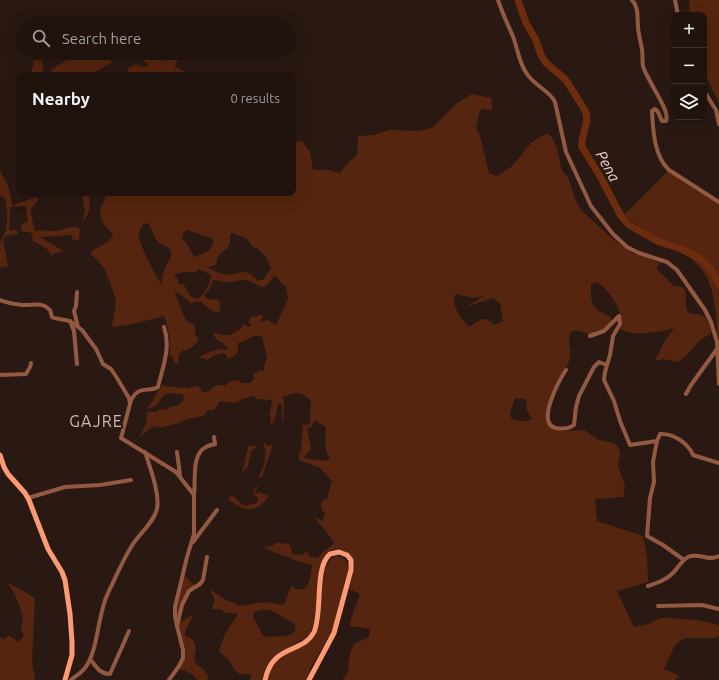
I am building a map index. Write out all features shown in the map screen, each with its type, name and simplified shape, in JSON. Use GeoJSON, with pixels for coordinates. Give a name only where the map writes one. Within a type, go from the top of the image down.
{"type":"FeatureCollection","features":[{"type":"Feature","properties":{"kind":"main road"},"geometry":{"type":"LineString","coordinates":[[0,455],[8,474],[28,498],[48,549],[62,572],[65,580],[72,642],[72,654],[65,680]]}},
{"type":"Feature","properties":{"kind":"main road"},"geometry":{"type":"LineString","coordinates":[[265,680],[269,668],[275,659],[302,643],[313,634],[317,620],[321,575],[324,563],[330,554],[342,552],[348,555],[351,560],[350,573],[334,633],[309,680]]}},
{"type":"Feature","properties":{"kind":"street"},"geometry":{"type":"LineString","coordinates":[[498,0],[512,35],[519,60],[524,69],[536,85],[551,95],[555,102],[566,152],[591,206],[613,234],[627,247],[642,255],[667,262],[677,270],[711,322],[715,331],[718,348],[719,384]]}},
{"type":"Feature","properties":{"kind":"street"},"geometry":{"type":"LineString","coordinates":[[632,0],[636,5],[638,13],[643,65],[646,74],[666,111],[666,121],[662,121],[655,109],[652,111],[654,132],[661,159],[666,167],[719,202]]}},
{"type":"Feature","properties":{"kind":"street"},"geometry":{"type":"LineString","coordinates":[[675,0],[677,12]]}},
{"type":"Feature","properties":{"kind":"street"},"geometry":{"type":"LineString","coordinates":[[707,96],[716,110],[719,124]]}},
{"type":"Feature","properties":{"kind":"street"},"geometry":{"type":"LineString","coordinates":[[77,292],[74,311],[78,327]]}},
{"type":"Feature","properties":{"kind":"street"},"geometry":{"type":"LineString","coordinates":[[0,300],[7,303],[44,306],[50,310],[52,317],[70,321],[82,330],[96,349],[105,366],[111,369],[117,378],[129,398],[130,404]]}},
{"type":"Feature","properties":{"kind":"street"},"geometry":{"type":"LineString","coordinates":[[590,336],[604,331],[619,316],[620,324],[613,334],[604,380],[630,445],[657,441]]}},
{"type":"Feature","properties":{"kind":"street"},"geometry":{"type":"LineString","coordinates":[[70,321],[74,331],[77,364]]}},
{"type":"Feature","properties":{"kind":"street"},"geometry":{"type":"LineString","coordinates":[[164,327],[167,337],[167,350],[158,387],[141,390],[134,396],[130,404],[121,437],[122,440],[174,470],[194,495]]}},
{"type":"Feature","properties":{"kind":"street"},"geometry":{"type":"LineString","coordinates":[[686,394],[718,348]]}},
{"type":"Feature","properties":{"kind":"street"},"geometry":{"type":"LineString","coordinates":[[566,370],[548,411],[549,422],[555,427],[568,428],[574,425],[577,402],[594,367],[599,362],[607,365]]}},
{"type":"Feature","properties":{"kind":"street"},"geometry":{"type":"LineString","coordinates":[[0,375],[26,374],[31,363]]}},
{"type":"Feature","properties":{"kind":"street"},"geometry":{"type":"LineString","coordinates":[[684,560],[664,545],[647,536],[650,498],[654,482],[653,462],[657,441],[660,434],[666,433],[684,442],[693,455],[719,463]]}},
{"type":"Feature","properties":{"kind":"street"},"geometry":{"type":"LineString","coordinates":[[169,680],[183,658],[183,650],[175,616],[175,607],[195,531],[194,474],[198,454],[205,447],[215,444],[214,437]]}},
{"type":"Feature","properties":{"kind":"street"},"geometry":{"type":"LineString","coordinates":[[71,680],[83,671],[90,659],[108,593],[131,547],[157,510],[156,492],[145,452]]}},
{"type":"Feature","properties":{"kind":"street"},"geometry":{"type":"LineString","coordinates":[[176,452],[180,476]]}},
{"type":"Feature","properties":{"kind":"street"},"geometry":{"type":"LineString","coordinates":[[28,498],[65,487],[100,485],[130,480]]}},
{"type":"Feature","properties":{"kind":"street"},"geometry":{"type":"LineString","coordinates":[[192,544],[217,510]]}},
{"type":"Feature","properties":{"kind":"street"},"geometry":{"type":"LineString","coordinates":[[648,586],[663,581],[687,558],[696,555],[708,559],[719,556]]}},
{"type":"Feature","properties":{"kind":"street"},"geometry":{"type":"LineString","coordinates":[[177,626],[180,608],[190,590],[200,584],[207,558]]}},
{"type":"Feature","properties":{"kind":"street"},"geometry":{"type":"LineString","coordinates":[[658,606],[702,605],[719,609]]}},
{"type":"Feature","properties":{"kind":"street"},"geometry":{"type":"LineString","coordinates":[[90,659],[96,668],[105,674],[110,674],[129,631]]}},
{"type":"Feature","properties":{"kind":"shaded area"},"geometry":{"type":"Polygon","coordinates":[[[689,0],[719,0],[719,103],[707,78],[707,12],[690,12],[689,0]]]}},
{"type":"Feature","properties":{"kind":"shaded area"},"geometry":{"type":"Polygon","coordinates":[[[33,60],[41,60],[43,72],[31,72],[34,63],[33,60]]]}},
{"type":"Feature","properties":{"kind":"shaded area"},"geometry":{"type":"Polygon","coordinates":[[[67,60],[112,60],[111,63],[94,72],[52,72],[52,69],[67,60]]]}},
{"type":"Feature","properties":{"kind":"shaded area"},"geometry":{"type":"Polygon","coordinates":[[[143,60],[178,60],[174,68],[179,68],[184,72],[127,72],[128,68],[136,64],[143,67],[149,65],[143,60]]]}},
{"type":"Feature","properties":{"kind":"shaded area"},"geometry":{"type":"Polygon","coordinates":[[[472,94],[491,98],[492,110],[481,109],[476,128],[480,136],[489,173],[497,176],[511,167],[536,139],[548,134],[552,137],[557,148],[562,171],[568,177],[575,199],[581,210],[615,241],[633,253],[660,263],[657,266],[657,269],[674,286],[680,286],[685,291],[688,312],[703,316],[710,325],[712,333],[700,340],[687,355],[678,362],[663,359],[655,361],[663,344],[674,328],[662,331],[638,333],[631,333],[620,329],[620,316],[615,302],[607,291],[597,282],[591,284],[591,297],[593,305],[599,311],[611,317],[611,321],[596,333],[589,334],[576,330],[571,332],[569,340],[569,361],[552,396],[547,413],[549,426],[553,429],[562,431],[586,431],[598,440],[614,443],[619,448],[620,456],[618,466],[625,486],[623,497],[595,499],[597,521],[643,536],[647,555],[648,582],[617,591],[634,627],[649,624],[660,618],[697,620],[719,625],[719,636],[714,638],[685,638],[675,645],[664,669],[680,676],[675,680],[343,680],[348,672],[349,657],[354,644],[369,637],[370,629],[350,626],[360,594],[349,589],[354,568],[352,558],[343,550],[338,549],[332,550],[325,555],[321,563],[313,625],[309,635],[274,657],[267,666],[262,680],[250,680],[251,674],[239,674],[233,668],[230,661],[219,651],[225,634],[237,616],[237,613],[226,613],[220,609],[212,609],[215,600],[209,589],[226,600],[240,606],[266,602],[284,605],[291,586],[297,589],[302,589],[308,584],[312,565],[264,547],[272,546],[278,543],[289,544],[293,554],[301,555],[308,550],[309,557],[318,558],[335,543],[314,517],[323,521],[325,512],[322,510],[321,504],[323,500],[328,498],[332,481],[320,468],[299,460],[303,425],[310,424],[311,401],[304,395],[298,393],[283,397],[283,423],[282,405],[279,403],[271,425],[270,413],[272,400],[257,399],[254,396],[234,403],[220,401],[214,410],[208,410],[203,416],[187,419],[179,423],[158,428],[155,426],[139,438],[147,421],[147,412],[156,412],[160,409],[166,410],[172,406],[177,406],[183,401],[184,397],[182,394],[169,393],[163,396],[156,406],[147,409],[162,385],[185,388],[198,386],[202,392],[208,392],[212,388],[219,385],[226,385],[230,382],[239,380],[241,383],[250,383],[254,379],[253,374],[261,370],[264,371],[267,358],[262,336],[255,336],[238,343],[237,353],[227,359],[227,355],[224,353],[213,356],[207,360],[200,357],[215,350],[228,349],[213,335],[215,333],[231,335],[242,328],[242,324],[250,327],[251,325],[249,322],[252,316],[256,317],[263,315],[261,322],[268,320],[276,325],[288,299],[286,286],[281,283],[275,275],[266,286],[263,287],[244,280],[229,282],[213,280],[209,291],[204,294],[209,300],[217,299],[220,302],[220,312],[210,310],[198,301],[191,303],[174,291],[186,321],[195,325],[195,331],[197,337],[199,338],[192,347],[188,350],[182,351],[178,356],[179,362],[176,364],[173,360],[173,356],[169,355],[169,335],[164,316],[133,324],[112,327],[116,303],[115,297],[105,269],[90,253],[109,241],[113,234],[104,225],[100,216],[100,211],[104,200],[107,196],[296,196],[296,141],[302,141],[310,152],[313,170],[328,170],[340,173],[357,155],[358,136],[374,135],[389,130],[417,131],[432,128],[456,104],[472,94]],[[144,223],[140,230],[139,238],[161,284],[171,252],[168,247],[157,241],[149,224],[144,223]],[[188,230],[184,232],[182,238],[194,257],[207,252],[213,245],[213,239],[188,230]],[[233,233],[230,234],[230,244],[219,256],[216,265],[207,267],[216,272],[229,275],[243,271],[252,275],[258,281],[264,279],[271,268],[266,257],[258,249],[252,246],[247,239],[233,233]],[[199,269],[196,272],[175,274],[175,277],[178,279],[178,284],[184,285],[190,296],[197,299],[207,289],[211,275],[199,269]],[[456,294],[454,296],[458,313],[469,327],[484,319],[490,321],[494,325],[503,321],[500,304],[493,298],[466,307],[484,296],[473,298],[456,294]],[[515,398],[510,413],[511,418],[517,420],[526,421],[532,419],[527,411],[526,399],[515,398]],[[314,420],[312,426],[307,428],[311,449],[303,458],[326,461],[330,458],[325,446],[326,427],[314,420]],[[260,610],[254,612],[253,616],[263,636],[265,637],[290,635],[295,629],[295,624],[271,610],[260,610]]]}},
{"type":"Feature","properties":{"kind":"shaded area"},"geometry":{"type":"Polygon","coordinates":[[[669,170],[719,202],[719,279],[709,264],[700,256],[683,247],[659,240],[624,215],[669,170]]]}},
{"type":"Feature","properties":{"kind":"shaded area"},"geometry":{"type":"Polygon","coordinates":[[[0,171],[8,186],[13,207],[10,207],[9,230],[17,230],[18,234],[6,236],[3,240],[8,266],[0,268],[0,250],[2,249],[0,248],[0,243],[6,230],[7,215],[4,197],[0,196],[0,171]]]}},
{"type":"Feature","properties":{"kind":"shaded area"},"geometry":{"type":"Polygon","coordinates":[[[82,196],[89,196],[89,212],[83,221],[85,211],[82,196]]]}},
{"type":"Feature","properties":{"kind":"shaded area"},"geometry":{"type":"Polygon","coordinates":[[[36,197],[39,199],[30,210],[35,231],[55,231],[74,227],[80,229],[79,241],[72,239],[72,235],[40,237],[63,251],[51,255],[47,249],[32,240],[33,236],[30,232],[24,232],[21,230],[21,225],[28,221],[26,206],[13,207],[16,204],[36,197]]]}},
{"type":"Feature","properties":{"kind":"shaded area"},"geometry":{"type":"Polygon","coordinates":[[[681,249],[696,255],[705,263],[719,284],[719,384],[717,327],[710,283],[703,271],[681,249]]]}},
{"type":"Feature","properties":{"kind":"shaded area"},"geometry":{"type":"Polygon","coordinates":[[[265,442],[267,446],[273,445],[262,477],[258,478],[264,465],[266,450],[263,446],[265,442]]]}},
{"type":"Feature","properties":{"kind":"shaded area"},"geometry":{"type":"Polygon","coordinates":[[[249,445],[257,447],[251,451],[248,466],[242,473],[249,445]]]}},
{"type":"Feature","properties":{"kind":"shaded area"},"geometry":{"type":"Polygon","coordinates":[[[258,486],[254,495],[255,487],[258,486]]]}},
{"type":"Feature","properties":{"kind":"shaded area"},"geometry":{"type":"Polygon","coordinates":[[[259,492],[269,496],[259,506],[249,509],[239,506],[228,499],[232,495],[244,506],[257,503],[258,498],[254,495],[259,492]]]}},
{"type":"Feature","properties":{"kind":"shaded area"},"geometry":{"type":"Polygon","coordinates":[[[337,556],[345,559],[348,567],[348,573],[333,630],[311,667],[307,680],[267,680],[272,667],[278,658],[307,643],[312,639],[318,630],[320,622],[322,588],[326,567],[330,560],[337,556]]]}},
{"type":"Feature","properties":{"kind":"shaded area"},"geometry":{"type":"Polygon","coordinates":[[[183,575],[196,586],[189,591],[178,623],[194,614],[185,631],[185,636],[193,639],[196,649],[194,658],[196,664],[204,670],[209,677],[207,680],[198,680],[188,672],[177,669],[183,658],[175,613],[183,575]]]}},
{"type":"Feature","properties":{"kind":"shaded area"},"geometry":{"type":"Polygon","coordinates":[[[7,582],[35,598],[32,662],[35,680],[0,680],[0,637],[3,639],[8,635],[19,642],[24,636],[21,628],[23,620],[20,607],[7,582]]]}},
{"type":"Feature","properties":{"kind":"waterway","name":"Pena"},"geometry":{"type":"LineString","coordinates":[[518,0],[526,23],[535,38],[541,55],[546,63],[566,80],[586,112],[587,120],[582,147],[600,176],[621,216],[629,225],[657,241],[681,249],[701,259],[711,270],[719,284]]}},
{"type":"Feature","properties":{"kind":"district","name":"GAJRE"},"geometry":{"type":"Point","coordinates":[96,421]}}]}
